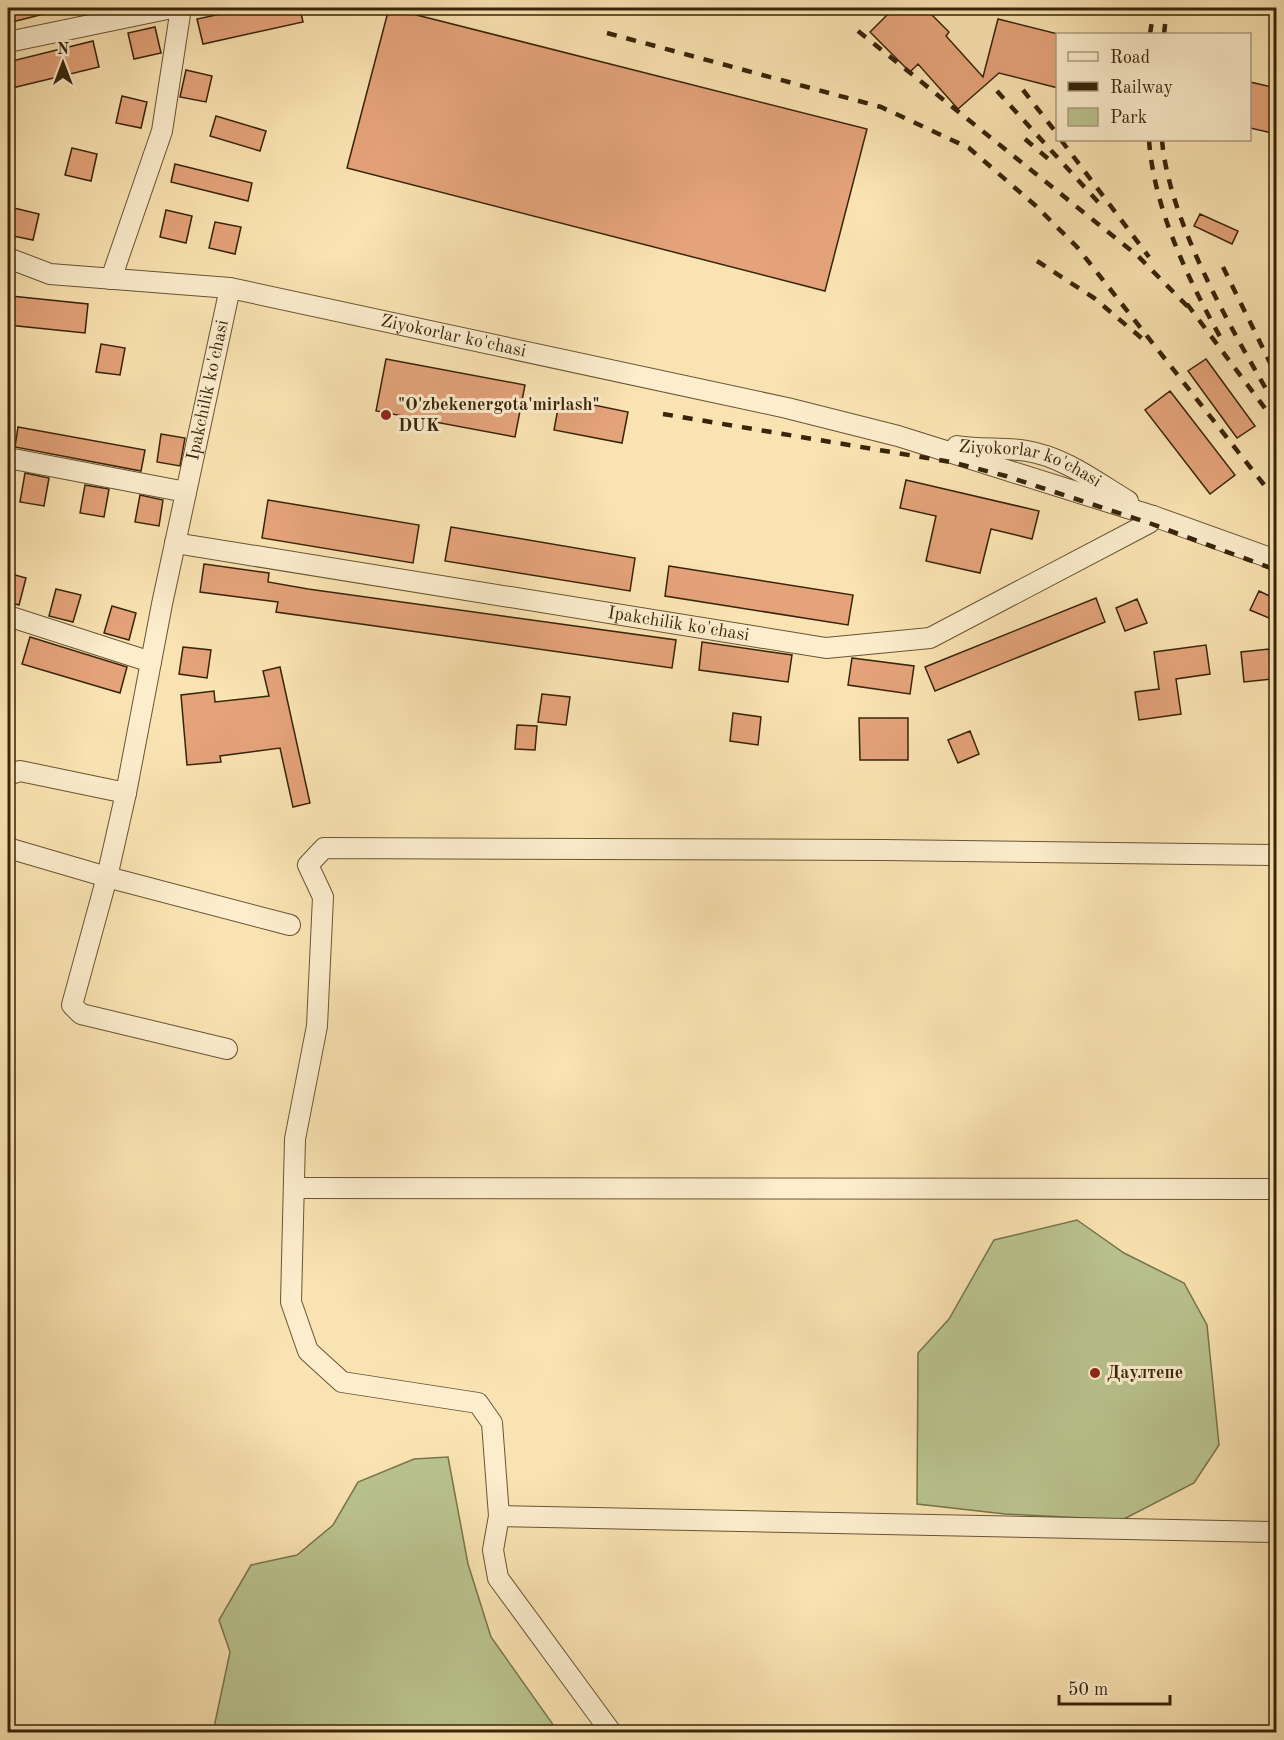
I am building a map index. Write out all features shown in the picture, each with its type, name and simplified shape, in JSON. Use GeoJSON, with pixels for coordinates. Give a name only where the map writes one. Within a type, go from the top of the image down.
{"type":"FeatureCollection","features":[{"type":"Feature","properties":{"kind":"street"},"geometry":{"type":"LineString","coordinates":[[8,42],[172,8]]}},
{"type":"Feature","properties":{"kind":"street"},"geometry":{"type":"LineString","coordinates":[[111,279],[162,131],[181,8]]}},
{"type":"Feature","properties":{"kind":"street","name":"Ziyokorlar ko'chasi"},"geometry":{"type":"LineString","coordinates":[[8,258],[50,274],[230,288],[787,408],[898,436],[1153,516],[1276,560]]}},
{"type":"Feature","properties":{"kind":"street","name":"Ipakchilik ko'chasi"},"geometry":{"type":"LineString","coordinates":[[227,1049],[81,1014],[72,1005],[107,877],[126,793],[175,543],[230,288]]}},
{"type":"Feature","properties":{"kind":"street"},"geometry":{"type":"LineString","coordinates":[[8,458],[186,492]]}},
{"type":"Feature","properties":{"kind":"street","name":"Ipakchilik ko'chasi"},"geometry":{"type":"LineString","coordinates":[[175,543],[826,648],[930,638],[1149,523],[1153,516]]}},
{"type":"Feature","properties":{"kind":"street"},"geometry":{"type":"LineString","coordinates":[[8,615],[151,662]]}},
{"type":"Feature","properties":{"kind":"street"},"geometry":{"type":"LineString","coordinates":[[8,775],[20,771],[126,793]]}},
{"type":"Feature","properties":{"kind":"street"},"geometry":{"type":"LineString","coordinates":[[8,848],[107,877],[290,925]]}},
{"type":"Feature","properties":{"kind":"street"},"geometry":{"type":"LineString","coordinates":[[610,1732],[498,1578],[493,1550],[499,1516],[492,1423],[478,1403],[342,1382],[308,1351],[291,1302],[295,1139],[318,1026],[323,897],[308,865],[324,848],[871,850],[1276,855]]}},
{"type":"Feature","properties":{"kind":"street"},"geometry":{"type":"LineString","coordinates":[[294,1188],[1276,1189]]}},
{"type":"Feature","properties":{"kind":"street"},"geometry":{"type":"LineString","coordinates":[[499,1516],[1276,1532]]}},
{"type":"Feature","properties":{"kind":"green space"},"geometry":{"type":"Polygon","coordinates":[[[1077,1220],[1124,1253],[1184,1283],[1207,1325],[1219,1445],[1194,1483],[1122,1520],[1005,1514],[917,1504],[918,1353],[949,1319],[994,1240],[1077,1220]]]}},
{"type":"Feature","properties":{"kind":"green space"},"geometry":{"type":"Polygon","coordinates":[[[448,1457],[468,1564],[491,1637],[556,1732],[213,1732],[230,1652],[219,1620],[251,1565],[297,1555],[333,1525],[358,1482],[414,1459],[448,1457]]]}},
{"type":"Feature","properties":{"kind":"building"},"geometry":{"type":"Polygon","coordinates":[[[8,8],[51,8],[52,12],[8,23],[8,8]]]}},
{"type":"Feature","properties":{"kind":"building"},"geometry":{"type":"Polygon","coordinates":[[[249,8],[300,8],[303,22],[203,44],[197,19],[249,8]]]}},
{"type":"Feature","properties":{"kind":"building"},"geometry":{"type":"Polygon","coordinates":[[[389,8],[867,129],[825,291],[347,168],[389,8]]]}},
{"type":"Feature","properties":{"kind":"building"},"geometry":{"type":"Polygon","coordinates":[[[894,8],[925,8],[949,32],[946,36],[983,77],[998,19],[1056,34],[1056,87],[999,73],[958,109],[918,64],[910,72],[870,32],[894,8]]]}},
{"type":"Feature","properties":{"kind":"building"},"geometry":{"type":"Polygon","coordinates":[[[155,27],[161,53],[134,59],[128,33],[155,27]]]}},
{"type":"Feature","properties":{"kind":"building"},"geometry":{"type":"Polygon","coordinates":[[[93,41],[99,67],[8,89],[8,62],[93,41]]]}},
{"type":"Feature","properties":{"kind":"building"},"geometry":{"type":"Polygon","coordinates":[[[186,70],[212,76],[206,102],[180,97],[186,70]]]}},
{"type":"Feature","properties":{"kind":"building"},"geometry":{"type":"Polygon","coordinates":[[[1251,82],[1276,88],[1276,134],[1251,128],[1251,82]]]}},
{"type":"Feature","properties":{"kind":"building"},"geometry":{"type":"Polygon","coordinates":[[[122,96],[147,102],[141,128],[116,123],[122,96]]]}},
{"type":"Feature","properties":{"kind":"building"},"geometry":{"type":"Polygon","coordinates":[[[216,116],[266,131],[260,151],[210,136],[216,116]]]}},
{"type":"Feature","properties":{"kind":"building"},"geometry":{"type":"Polygon","coordinates":[[[72,148],[97,154],[91,181],[65,175],[72,148]]]}},
{"type":"Feature","properties":{"kind":"building"},"geometry":{"type":"Polygon","coordinates":[[[175,164],[252,183],[248,201],[171,182],[175,164]]]}},
{"type":"Feature","properties":{"kind":"building"},"geometry":{"type":"Polygon","coordinates":[[[14,208],[39,214],[33,240],[8,235],[14,208]]]}},
{"type":"Feature","properties":{"kind":"building"},"geometry":{"type":"Polygon","coordinates":[[[166,210],[192,216],[186,243],[160,237],[166,210]]]}},
{"type":"Feature","properties":{"kind":"building"},"geometry":{"type":"Polygon","coordinates":[[[1200,214],[1238,231],[1232,244],[1194,226],[1200,214]]]}},
{"type":"Feature","properties":{"kind":"building"},"geometry":{"type":"Polygon","coordinates":[[[215,222],[241,227],[235,254],[209,248],[215,222]]]}},
{"type":"Feature","properties":{"kind":"building"},"geometry":{"type":"Polygon","coordinates":[[[11,296],[88,304],[85,333],[8,325],[11,296]]]}},
{"type":"Feature","properties":{"kind":"building"},"geometry":{"type":"Polygon","coordinates":[[[101,344],[125,348],[120,375],[96,372],[101,344]]]}},
{"type":"Feature","properties":{"kind":"building"},"geometry":{"type":"Polygon","coordinates":[[[386,359],[525,385],[515,437],[376,411],[386,359]]]}},
{"type":"Feature","properties":{"kind":"building"},"geometry":{"type":"Polygon","coordinates":[[[1206,359],[1255,426],[1237,438],[1188,371],[1206,359]]]}},
{"type":"Feature","properties":{"kind":"building"},"geometry":{"type":"Polygon","coordinates":[[[1170,391],[1235,475],[1210,494],[1145,410],[1170,391]]]}},
{"type":"Feature","properties":{"kind":"building"},"geometry":{"type":"Polygon","coordinates":[[[560,398],[628,412],[622,443],[554,430],[560,398]]]}},
{"type":"Feature","properties":{"kind":"building"},"geometry":{"type":"Polygon","coordinates":[[[18,427],[145,450],[141,471],[15,447],[18,427]]]}},
{"type":"Feature","properties":{"kind":"building"},"geometry":{"type":"Polygon","coordinates":[[[161,434],[185,438],[180,466],[157,462],[161,434]]]}},
{"type":"Feature","properties":{"kind":"building"},"geometry":{"type":"Polygon","coordinates":[[[25,473],[49,478],[44,506],[20,502],[25,473]]]}},
{"type":"Feature","properties":{"kind":"building"},"geometry":{"type":"Polygon","coordinates":[[[906,480],[1039,511],[1032,539],[991,529],[980,573],[926,561],[936,516],[900,508],[906,480]]]}},
{"type":"Feature","properties":{"kind":"building"},"geometry":{"type":"Polygon","coordinates":[[[85,485],[109,489],[104,517],[80,513],[85,485]]]}},
{"type":"Feature","properties":{"kind":"building"},"geometry":{"type":"Polygon","coordinates":[[[140,495],[163,500],[159,526],[135,522],[140,495]]]}},
{"type":"Feature","properties":{"kind":"building"},"geometry":{"type":"Polygon","coordinates":[[[268,500],[419,525],[413,563],[262,538],[268,500]]]}},
{"type":"Feature","properties":{"kind":"building"},"geometry":{"type":"Polygon","coordinates":[[[451,527],[635,558],[630,591],[445,561],[451,527]]]}},
{"type":"Feature","properties":{"kind":"building"},"geometry":{"type":"Polygon","coordinates":[[[204,564],[269,573],[268,582],[308,589],[676,640],[672,668],[276,612],[278,602],[200,592],[204,564]]]}},
{"type":"Feature","properties":{"kind":"building"},"geometry":{"type":"Polygon","coordinates":[[[669,566],[853,595],[848,625],[665,596],[669,566]]]}},
{"type":"Feature","properties":{"kind":"building"},"geometry":{"type":"Polygon","coordinates":[[[8,573],[26,578],[19,605],[8,602],[8,573]]]}},
{"type":"Feature","properties":{"kind":"building"},"geometry":{"type":"Polygon","coordinates":[[[56,589],[81,595],[73,622],[49,616],[56,589]]]}},
{"type":"Feature","properties":{"kind":"building"},"geometry":{"type":"Polygon","coordinates":[[[1259,591],[1276,599],[1276,621],[1250,610],[1259,591]]]}},
{"type":"Feature","properties":{"kind":"building"},"geometry":{"type":"Polygon","coordinates":[[[1096,598],[1105,622],[935,691],[925,667],[1096,598]]]}},
{"type":"Feature","properties":{"kind":"building"},"geometry":{"type":"Polygon","coordinates":[[[1137,599],[1147,623],[1125,631],[1116,608],[1137,599]]]}},
{"type":"Feature","properties":{"kind":"building"},"geometry":{"type":"Polygon","coordinates":[[[112,606],[136,613],[129,640],[104,633],[112,606]]]}},
{"type":"Feature","properties":{"kind":"building"},"geometry":{"type":"Polygon","coordinates":[[[30,637],[127,667],[120,693],[22,664],[30,637]]]}},
{"type":"Feature","properties":{"kind":"building"},"geometry":{"type":"Polygon","coordinates":[[[702,642],[792,655],[788,682],[699,670],[702,642]]]}},
{"type":"Feature","properties":{"kind":"building"},"geometry":{"type":"Polygon","coordinates":[[[1206,645],[1210,674],[1176,679],[1181,714],[1139,720],[1135,692],[1159,689],[1154,652],[1206,645]]]}},
{"type":"Feature","properties":{"kind":"building"},"geometry":{"type":"Polygon","coordinates":[[[183,647],[211,650],[207,678],[179,674],[183,647]]]}},
{"type":"Feature","properties":{"kind":"building"},"geometry":{"type":"Polygon","coordinates":[[[1269,649],[1273,679],[1244,682],[1241,652],[1269,649]]]}},
{"type":"Feature","properties":{"kind":"building"},"geometry":{"type":"Polygon","coordinates":[[[852,658],[914,666],[910,694],[848,685],[852,658]]]}},
{"type":"Feature","properties":{"kind":"building"},"geometry":{"type":"Polygon","coordinates":[[[280,667],[310,803],[293,807],[280,748],[220,756],[221,762],[187,765],[181,695],[214,691],[215,702],[269,696],[263,671],[280,667]]]}},
{"type":"Feature","properties":{"kind":"building"},"geometry":{"type":"Polygon","coordinates":[[[542,694],[570,697],[566,725],[538,722],[542,694]]]}},
{"type":"Feature","properties":{"kind":"building"},"geometry":{"type":"Polygon","coordinates":[[[733,713],[761,717],[758,745],[730,741],[733,713]]]}},
{"type":"Feature","properties":{"kind":"building"},"geometry":{"type":"Polygon","coordinates":[[[859,718],[908,718],[908,760],[860,760],[859,718]]]}},
{"type":"Feature","properties":{"kind":"building"},"geometry":{"type":"Polygon","coordinates":[[[517,725],[537,726],[535,750],[515,749],[517,725]]]}},
{"type":"Feature","properties":{"kind":"building"},"geometry":{"type":"Polygon","coordinates":[[[970,731],[979,754],[958,763],[948,740],[970,731]]]}},
{"type":"Feature","properties":{"kind":"railway"},"geometry":{"type":"LineString","coordinates":[[1150,33],[1154,8]]}},
{"type":"Feature","properties":{"kind":"railway"},"geometry":{"type":"LineString","coordinates":[[1164,33],[1167,8]]}},
{"type":"Feature","properties":{"kind":"railway"},"geometry":{"type":"LineString","coordinates":[[858,31],[1138,256],[1190,309]]}},
{"type":"Feature","properties":{"kind":"railway"},"geometry":{"type":"LineString","coordinates":[[607,33],[881,107],[969,148],[1036,206],[1077,247],[1276,500]]}},
{"type":"Feature","properties":{"kind":"railway"},"geometry":{"type":"LineString","coordinates":[[1023,90],[1056,132]]}},
{"type":"Feature","properties":{"kind":"railway"},"geometry":{"type":"LineString","coordinates":[[997,91],[1099,203]]}},
{"type":"Feature","properties":{"kind":"railway"},"geometry":{"type":"LineString","coordinates":[[1025,139],[1052,162]]}},
{"type":"Feature","properties":{"kind":"railway"},"geometry":{"type":"LineString","coordinates":[[1062,141],[1149,257]]}},
{"type":"Feature","properties":{"kind":"railway"},"geometry":{"type":"LineString","coordinates":[[1149,141],[1158,193],[1175,244],[1223,342]]}},
{"type":"Feature","properties":{"kind":"railway"},"geometry":{"type":"LineString","coordinates":[[1162,141],[1167,172],[1190,242],[1223,312],[1276,406]]}},
{"type":"Feature","properties":{"kind":"railway"},"geometry":{"type":"LineString","coordinates":[[1037,261],[1094,298],[1145,341]]}},
{"type":"Feature","properties":{"kind":"railway"},"geometry":{"type":"LineString","coordinates":[[1223,267],[1276,375]]}},
{"type":"Feature","properties":{"kind":"railway"},"geometry":{"type":"LineString","coordinates":[[1187,304],[1276,423]]}},
{"type":"Feature","properties":{"kind":"railway"},"geometry":{"type":"LineString","coordinates":[[663,414],[951,462],[1006,476],[1149,523],[1276,570]]}},
{"type":"Feature","properties":{"kind":"place","name":"\"O'zbekenergota'mirlash\" DUK"},"geometry":{"type":"Point","coordinates":[386,415]}},
{"type":"Feature","properties":{"kind":"place","name":"Даултепе"},"geometry":{"type":"Point","coordinates":[1095,1373]}}]}
